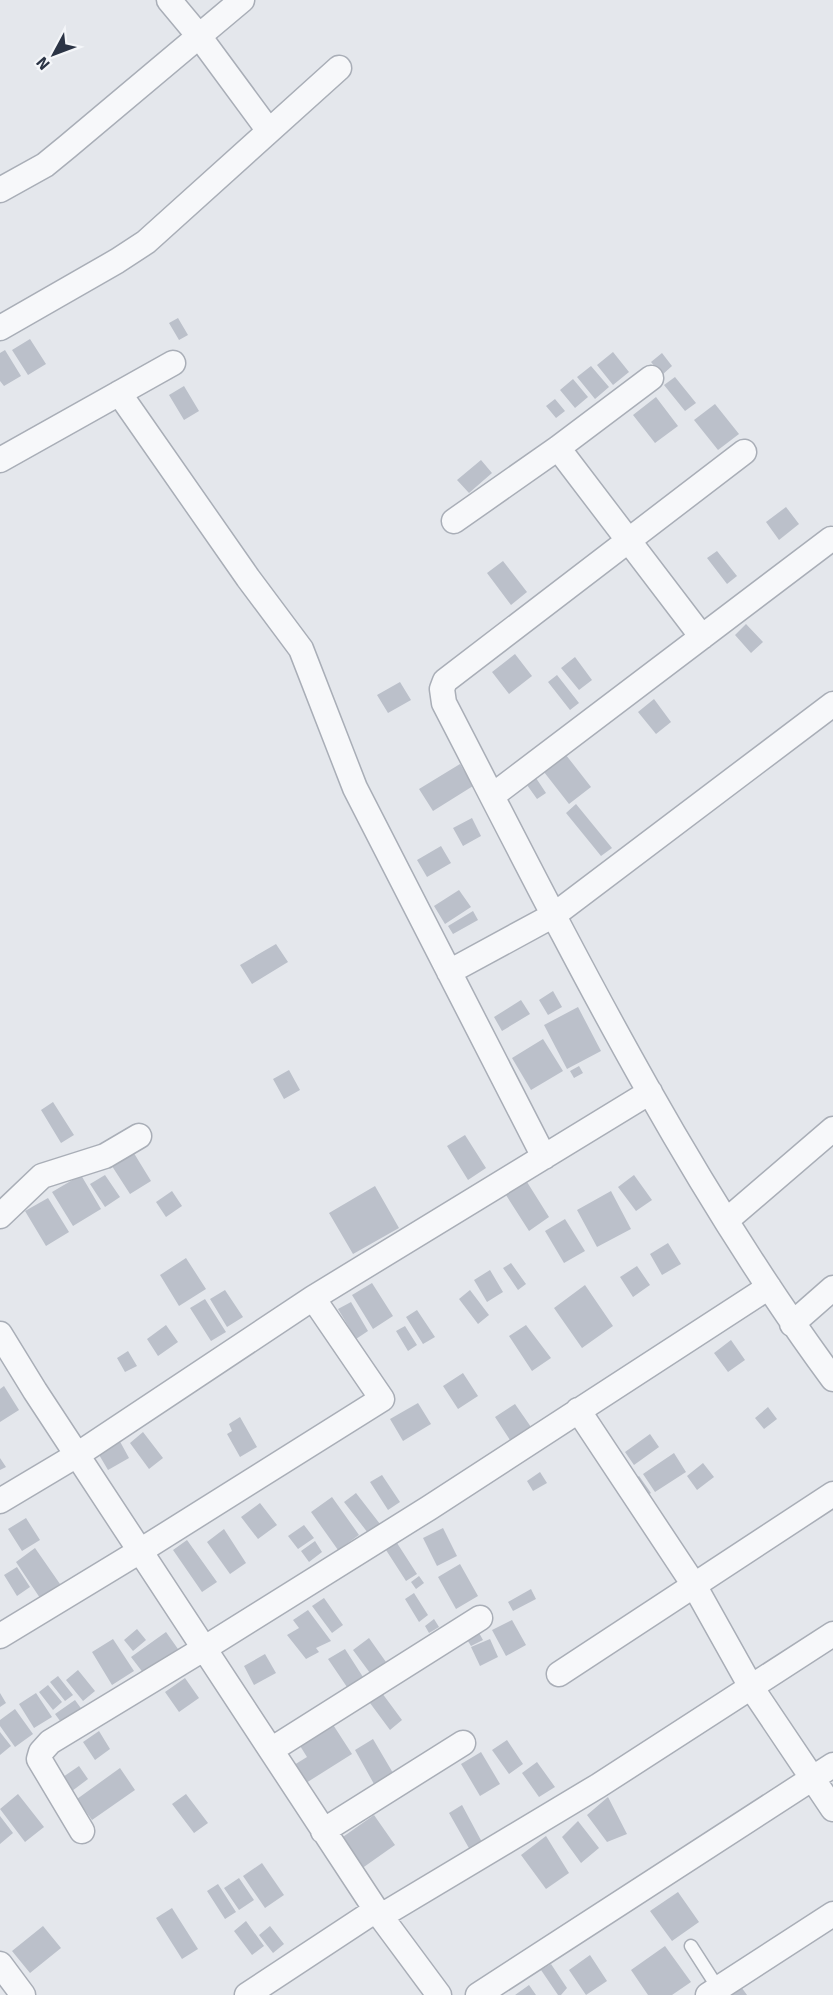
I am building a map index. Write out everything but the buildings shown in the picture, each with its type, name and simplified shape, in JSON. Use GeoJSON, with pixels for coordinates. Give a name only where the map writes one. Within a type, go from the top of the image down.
{"type":"FeatureCollection","features":[{"type":"Feature","properties":{"kind":"street"},"geometry":{"type":"LineString","coordinates":[[169,0],[199,36],[269,131]]}},
{"type":"Feature","properties":{"kind":"street"},"geometry":{"type":"LineString","coordinates":[[0,190],[45,165],[242,0]]}},
{"type":"Feature","properties":{"kind":"street"},"geometry":{"type":"LineString","coordinates":[[0,328],[146,242],[339,68]]}},
{"type":"Feature","properties":{"kind":"street"},"geometry":{"type":"LineString","coordinates":[[0,460],[173,363]]}},
{"type":"Feature","properties":{"kind":"street"},"geometry":{"type":"LineString","coordinates":[[454,521],[558,448],[651,378]]}},
{"type":"Feature","properties":{"kind":"street"},"geometry":{"type":"LineString","coordinates":[[119,393],[248,578],[301,648],[355,788],[544,1157]]}},
{"type":"Feature","properties":{"kind":"street"},"geometry":{"type":"LineString","coordinates":[[558,448],[702,637]]}},
{"type":"Feature","properties":{"kind":"street"},"geometry":{"type":"LineString","coordinates":[[744,452],[445,681],[442,689],[444,703],[610,1025],[792,1324],[833,1379]]}},
{"type":"Feature","properties":{"kind":"street"},"geometry":{"type":"LineString","coordinates":[[492,796],[831,539]]}},
{"type":"Feature","properties":{"kind":"street"},"geometry":{"type":"LineString","coordinates":[[449,972],[554,915],[833,704]]}},
{"type":"Feature","properties":{"kind":"street"},"geometry":{"type":"LineString","coordinates":[[0,1501],[77,1455],[313,1298],[650,1092]]}},
{"type":"Feature","properties":{"kind":"street"},"geometry":{"type":"LineString","coordinates":[[728,1221],[833,1129]]}},
{"type":"Feature","properties":{"kind":"street"},"geometry":{"type":"LineString","coordinates":[[0,1216],[42,1176],[105,1156],[139,1136]]}},
{"type":"Feature","properties":{"kind":"street"},"geometry":{"type":"LineString","coordinates":[[82,1831],[39,1759],[40,1752],[50,1742],[429,1508],[769,1287]]}},
{"type":"Feature","properties":{"kind":"street"},"geometry":{"type":"LineString","coordinates":[[792,1324],[833,1288]]}},
{"type":"Feature","properties":{"kind":"street"},"geometry":{"type":"LineString","coordinates":[[0,1636],[382,1399],[313,1298]]}},
{"type":"Feature","properties":{"kind":"street"},"geometry":{"type":"LineString","coordinates":[[0,1334],[323,1831],[439,1995]]}},
{"type":"Feature","properties":{"kind":"street"},"geometry":{"type":"LineString","coordinates":[[578,1410],[694,1585],[751,1686],[833,1809]]}},
{"type":"Feature","properties":{"kind":"street"},"geometry":{"type":"LineString","coordinates":[[559,1674],[833,1494]]}},
{"type":"Feature","properties":{"kind":"street"},"geometry":{"type":"LineString","coordinates":[[271,1750],[480,1618]]}},
{"type":"Feature","properties":{"kind":"street"},"geometry":{"type":"LineString","coordinates":[[247,1995],[379,1913],[598,1786],[833,1634]]}},
{"type":"Feature","properties":{"kind":"street"},"geometry":{"type":"LineString","coordinates":[[323,1831],[463,1743]]}},
{"type":"Feature","properties":{"kind":"street"},"geometry":{"type":"LineString","coordinates":[[478,1995],[833,1765]]}},
{"type":"Feature","properties":{"kind":"street"},"geometry":{"type":"LineString","coordinates":[[713,1992],[833,1914]]}},
{"type":"Feature","properties":{"kind":"street"},"geometry":{"type":"LineString","coordinates":[[0,1964],[23,1995]]}},
{"type":"Feature","properties":{"kind":"lane"},"geometry":{"type":"LineString","coordinates":[[691,1946],[713,1992]]}}]}
